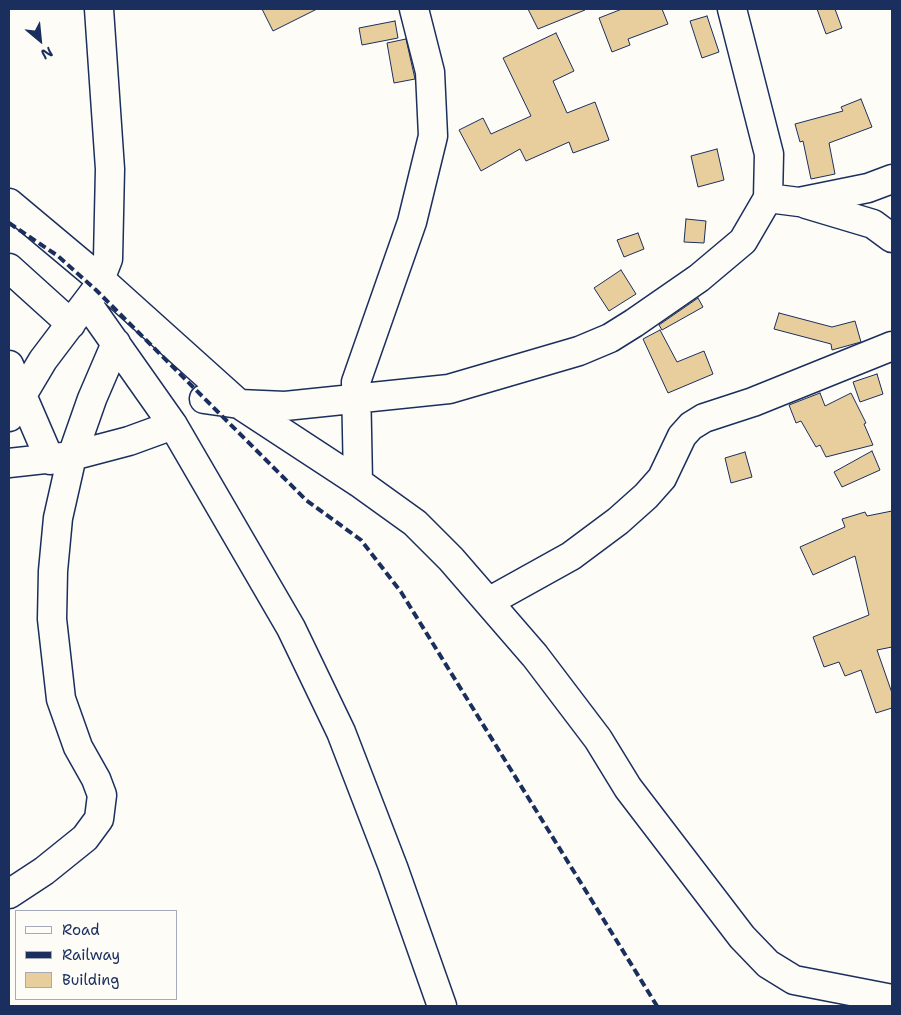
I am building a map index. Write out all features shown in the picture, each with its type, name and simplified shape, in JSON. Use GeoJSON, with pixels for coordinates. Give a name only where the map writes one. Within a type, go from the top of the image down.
{"type":"FeatureCollection","features":[{"type":"Feature","properties":{"kind":"street"},"geometry":{"type":"LineString","coordinates":[[14,406],[101,280],[108,260],[110,241],[110,169],[99,9]]}},
{"type":"Feature","properties":{"kind":"street"},"geometry":{"type":"LineString","coordinates":[[358,482],[355,399],[361,364],[412,222],[433,136],[430,72],[414,9]]}},
{"type":"Feature","properties":{"kind":"street"},"geometry":{"type":"LineString","coordinates":[[204,399],[239,404],[285,406],[449,389],[579,351],[610,338],[699,278],[743,241],[768,198],[769,154],[732,9]]}},
{"type":"Feature","properties":{"kind":"street"},"geometry":{"type":"LineString","coordinates":[[799,202],[868,188],[892,179]]}},
{"type":"Feature","properties":{"kind":"street"},"geometry":{"type":"LineString","coordinates":[[768,198],[799,202],[874,224],[892,238]]}},
{"type":"Feature","properties":{"kind":"street"},"geometry":{"type":"LineString","coordinates":[[9,203],[101,280],[239,404],[358,482],[415,523],[490,601],[575,709],[598,740],[628,788],[742,937],[768,964],[794,980],[892,999]]}},
{"type":"Feature","properties":{"kind":"street"},"geometry":{"type":"LineString","coordinates":[[9,268],[79,314],[116,343],[173,425],[291,628],[341,732],[393,867],[442,1006]]}},
{"type":"Feature","properties":{"kind":"street"},"geometry":{"type":"LineString","coordinates":[[9,894],[44,871],[78,844],[99,819],[102,796],[96,780],[78,747],[60,699],[52,619],[53,571],[61,458],[92,399],[116,343]]}},
{"type":"Feature","properties":{"kind":"street"},"geometry":{"type":"LineString","coordinates":[[490,601],[571,556],[618,521],[646,496],[662,478],[682,436],[691,426],[712,415],[762,398],[892,346]]}},
{"type":"Feature","properties":{"kind":"street"},"geometry":{"type":"LineString","coordinates":[[9,365],[14,406],[61,458]]}},
{"type":"Feature","properties":{"kind":"street"},"geometry":{"type":"LineString","coordinates":[[9,463],[61,458],[129,441],[173,425]]}},
{"type":"Feature","properties":{"kind":"building"},"geometry":{"type":"Polygon","coordinates":[[[262,9],[317,9],[273,31],[262,9]]]}},
{"type":"Feature","properties":{"kind":"building"},"geometry":{"type":"Polygon","coordinates":[[[528,9],[585,9],[585,10],[538,29],[528,9]]]}},
{"type":"Feature","properties":{"kind":"building"},"geometry":{"type":"Polygon","coordinates":[[[622,9],[662,9],[668,24],[628,39],[630,45],[612,52],[599,18],[622,9]]]}},
{"type":"Feature","properties":{"kind":"building"},"geometry":{"type":"Polygon","coordinates":[[[817,9],[835,9],[842,28],[826,34],[817,9]]]}},
{"type":"Feature","properties":{"kind":"building"},"geometry":{"type":"Polygon","coordinates":[[[707,16],[719,52],[702,58],[690,21],[707,16]]]}},
{"type":"Feature","properties":{"kind":"building"},"geometry":{"type":"Polygon","coordinates":[[[395,21],[398,38],[362,45],[359,28],[395,21]]]}},
{"type":"Feature","properties":{"kind":"building"},"geometry":{"type":"Polygon","coordinates":[[[556,33],[574,71],[553,81],[567,113],[595,102],[609,140],[573,153],[569,142],[526,161],[520,149],[481,171],[459,130],[483,118],[491,134],[531,116],[503,58],[556,33]]]}},
{"type":"Feature","properties":{"kind":"building"},"geometry":{"type":"Polygon","coordinates":[[[406,39],[415,79],[394,83],[387,43],[406,39]]]}},
{"type":"Feature","properties":{"kind":"building"},"geometry":{"type":"Polygon","coordinates":[[[861,99],[872,127],[829,143],[835,174],[811,179],[803,141],[800,142],[795,124],[843,111],[841,107],[861,99]]]}},
{"type":"Feature","properties":{"kind":"building"},"geometry":{"type":"Polygon","coordinates":[[[717,149],[724,180],[698,187],[691,156],[717,149]]]}},
{"type":"Feature","properties":{"kind":"building"},"geometry":{"type":"Polygon","coordinates":[[[686,219],[706,221],[704,243],[684,242],[686,219]]]}},
{"type":"Feature","properties":{"kind":"building"},"geometry":{"type":"Polygon","coordinates":[[[638,233],[644,249],[624,257],[617,240],[638,233]]]}},
{"type":"Feature","properties":{"kind":"building"},"geometry":{"type":"Polygon","coordinates":[[[621,270],[636,294],[609,311],[594,288],[621,270]]]}},
{"type":"Feature","properties":{"kind":"building"},"geometry":{"type":"Polygon","coordinates":[[[698,298],[703,307],[662,330],[659,325],[698,298]]]}},
{"type":"Feature","properties":{"kind":"building"},"geometry":{"type":"Polygon","coordinates":[[[779,313],[832,327],[855,321],[861,342],[832,350],[831,344],[774,329],[779,313]]]}},
{"type":"Feature","properties":{"kind":"building"},"geometry":{"type":"Polygon","coordinates":[[[660,330],[677,362],[704,351],[713,374],[668,393],[643,339],[660,330]]]}},
{"type":"Feature","properties":{"kind":"building"},"geometry":{"type":"Polygon","coordinates":[[[877,374],[883,394],[860,402],[853,382],[877,374]]]}},
{"type":"Feature","properties":{"kind":"building"},"geometry":{"type":"Polygon","coordinates":[[[820,393],[825,406],[851,393],[866,423],[864,424],[873,445],[826,457],[820,445],[816,447],[801,421],[796,423],[789,405],[820,393]]]}},
{"type":"Feature","properties":{"kind":"building"},"geometry":{"type":"Polygon","coordinates":[[[872,451],[880,470],[842,487],[834,472],[872,451]]]}},
{"type":"Feature","properties":{"kind":"building"},"geometry":{"type":"Polygon","coordinates":[[[745,452],[752,477],[731,483],[725,458],[745,452]]]}},
{"type":"Feature","properties":{"kind":"building"},"geometry":{"type":"Polygon","coordinates":[[[892,511],[892,647],[877,650],[892,693],[892,708],[876,713],[861,670],[845,676],[839,662],[824,667],[813,637],[869,615],[855,556],[813,575],[800,547],[845,527],[842,519],[865,512],[867,516],[892,511]]]}},
{"type":"Feature","properties":{"kind":"railway"},"geometry":{"type":"LineString","coordinates":[[9,223],[58,256],[96,290],[306,500],[361,540],[401,592],[657,1006]]}}]}
